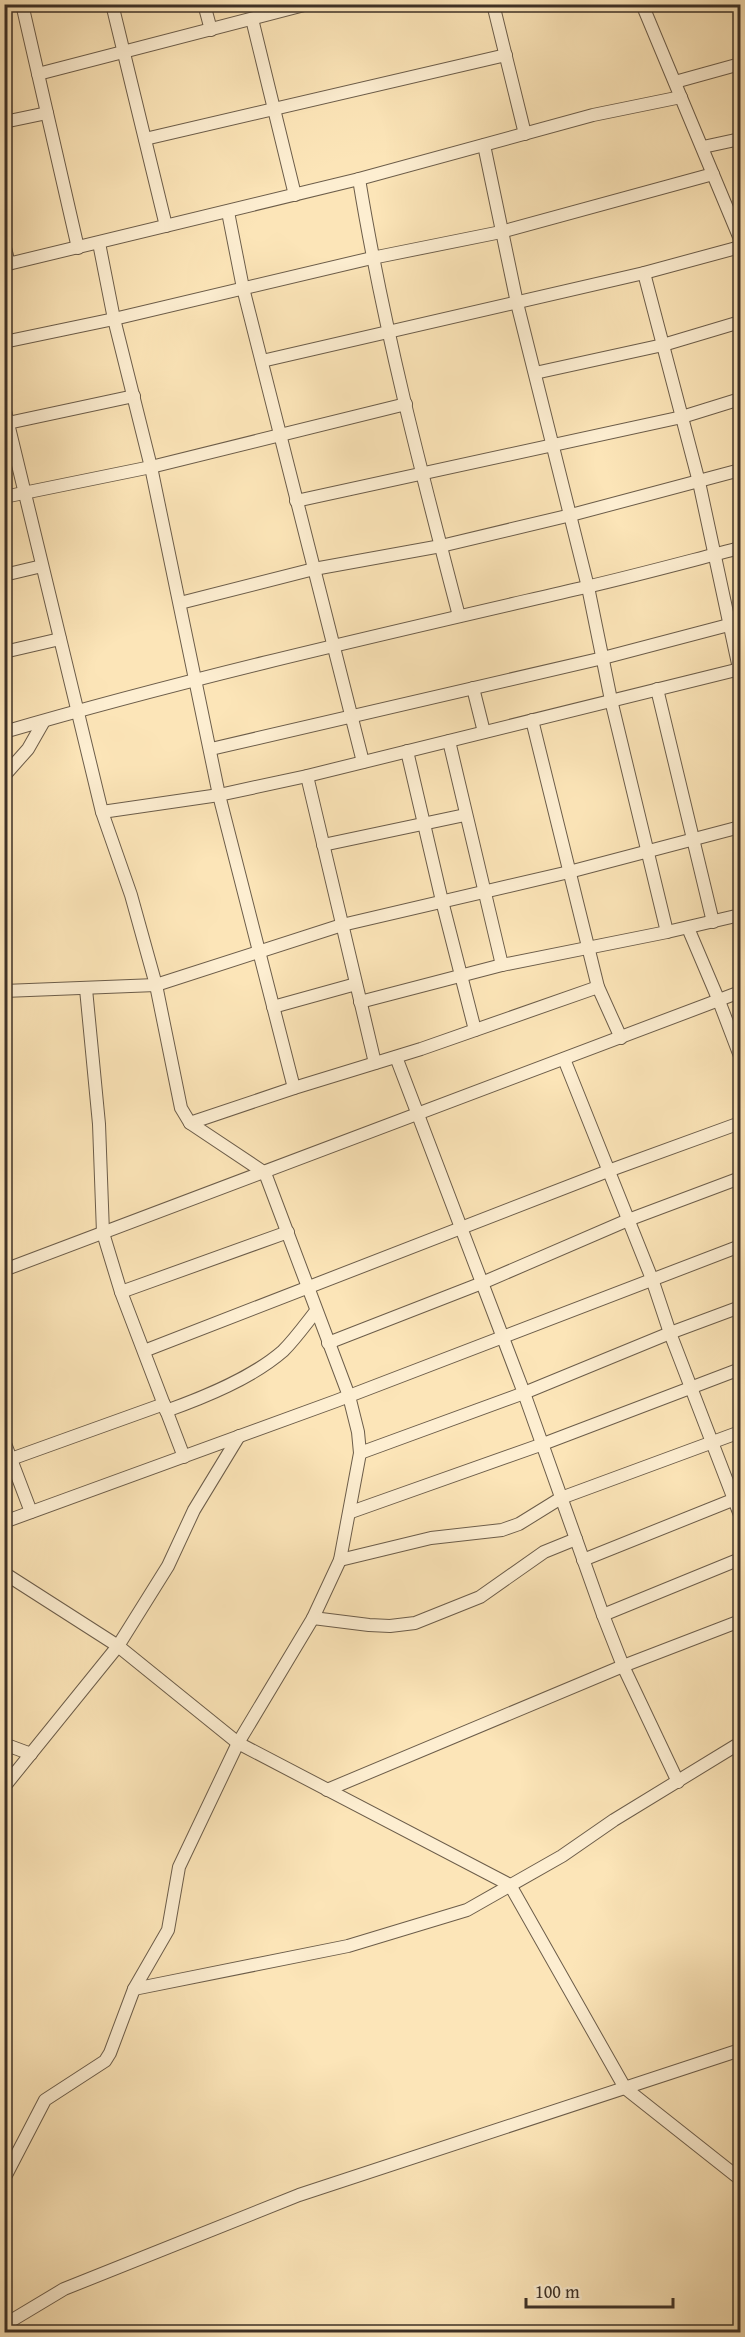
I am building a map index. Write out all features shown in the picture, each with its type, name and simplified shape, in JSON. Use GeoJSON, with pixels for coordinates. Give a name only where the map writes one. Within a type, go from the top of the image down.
{"type":"FeatureCollection","features":[{"type":"Feature","properties":{"kind":"street"},"geometry":{"type":"LineString","coordinates":[[22,4],[78,248]]}},
{"type":"Feature","properties":{"kind":"street"},"geometry":{"type":"LineString","coordinates":[[112,4],[166,226]]}},
{"type":"Feature","properties":{"kind":"street"},"geometry":{"type":"LineString","coordinates":[[204,4],[211,30]]}},
{"type":"Feature","properties":{"kind":"street"},"geometry":{"type":"LineString","coordinates":[[38,75],[308,4]]}},
{"type":"Feature","properties":{"kind":"street"},"geometry":{"type":"LineString","coordinates":[[493,4],[525,134]]}},
{"type":"Feature","properties":{"kind":"street"},"geometry":{"type":"LineString","coordinates":[[642,4],[739,232]]}},
{"type":"Feature","properties":{"kind":"street"},"geometry":{"type":"LineString","coordinates":[[739,4],[741,11]]}},
{"type":"Feature","properties":{"kind":"street"},"geometry":{"type":"LineString","coordinates":[[252,19],[295,195]]}},
{"type":"Feature","properties":{"kind":"street"},"geometry":{"type":"LineString","coordinates":[[145,139],[506,55]]}},
{"type":"Feature","properties":{"kind":"street"},"geometry":{"type":"LineString","coordinates":[[675,82],[741,64]]}},
{"type":"Feature","properties":{"kind":"street"},"geometry":{"type":"LineString","coordinates":[[4,244],[7,265],[359,179],[632,106],[681,97]]}},
{"type":"Feature","properties":{"kind":"street"},"geometry":{"type":"LineString","coordinates":[[4,122],[47,113]]}},
{"type":"Feature","properties":{"kind":"street"},"geometry":{"type":"LineString","coordinates":[[703,147],[741,139]]}},
{"type":"Feature","properties":{"kind":"street"},"geometry":{"type":"LineString","coordinates":[[484,145],[517,303],[571,515],[611,700],[667,932]]}},
{"type":"Feature","properties":{"kind":"street"},"geometry":{"type":"LineString","coordinates":[[4,342],[114,319],[372,258],[501,232],[713,174]]}},
{"type":"Feature","properties":{"kind":"street"},"geometry":{"type":"LineString","coordinates":[[359,179],[372,258],[459,615]]}},
{"type":"Feature","properties":{"kind":"street"},"geometry":{"type":"LineString","coordinates":[[228,212],[243,288],[363,762]]}},
{"type":"Feature","properties":{"kind":"street"},"geometry":{"type":"LineString","coordinates":[[99,243],[114,319],[151,467],[219,795],[294,1088]]}},
{"type":"Feature","properties":{"kind":"street"},"geometry":{"type":"LineString","coordinates":[[262,361],[644,273],[741,247]]}},
{"type":"Feature","properties":{"kind":"street"},"geometry":{"type":"LineString","coordinates":[[102,812],[219,795],[308,776],[611,700],[740,671],[735,624],[714,554],[699,482],[644,273]]}},
{"type":"Feature","properties":{"kind":"street"},"geometry":{"type":"LineString","coordinates":[[535,373],[663,345],[741,322]]}},
{"type":"Feature","properties":{"kind":"street"},"geometry":{"type":"LineString","coordinates":[[8,423],[134,396]]}},
{"type":"Feature","properties":{"kind":"street"},"geometry":{"type":"LineString","coordinates":[[296,501],[682,417],[741,399]]}},
{"type":"Feature","properties":{"kind":"street"},"geometry":{"type":"LineString","coordinates":[[4,497],[151,467],[406,404]]}},
{"type":"Feature","properties":{"kind":"street"},"geometry":{"type":"LineString","coordinates":[[4,407],[102,812],[130,895],[156,985],[179,1099],[190,1123],[265,1173],[349,1396],[358,1432],[360,1453],[351,1512],[340,1560],[313,1618],[238,1743],[179,1867],[168,1930],[134,1989],[105,2061],[45,2100],[4,2179]]}},
{"type":"Feature","properties":{"kind":"street"},"geometry":{"type":"LineString","coordinates":[[180,603],[314,569],[441,546],[571,515],[741,470]]}},
{"type":"Feature","properties":{"kind":"street"},"geometry":{"type":"LineString","coordinates":[[4,732],[196,679],[459,615],[588,587],[741,548]]}},
{"type":"Feature","properties":{"kind":"street"},"geometry":{"type":"LineString","coordinates":[[4,575],[42,566]]}},
{"type":"Feature","properties":{"kind":"street"},"geometry":{"type":"LineString","coordinates":[[211,749],[603,658],[735,624]]}},
{"type":"Feature","properties":{"kind":"street"},"geometry":{"type":"LineString","coordinates":[[4,652],[60,639]]}},
{"type":"Feature","properties":{"kind":"street"},"geometry":{"type":"LineString","coordinates":[[473,688],[484,732]]}},
{"type":"Feature","properties":{"kind":"street"},"geometry":{"type":"LineString","coordinates":[[657,689],[714,922]]}},
{"type":"Feature","properties":{"kind":"street"},"geometry":{"type":"LineString","coordinates":[[532,720],[598,987],[621,1038]]}},
{"type":"Feature","properties":{"kind":"street"},"geometry":{"type":"LineString","coordinates":[[4,776],[28,749],[44,721]]}},
{"type":"Feature","properties":{"kind":"street"},"geometry":{"type":"LineString","coordinates":[[449,741],[502,965]]}},
{"type":"Feature","properties":{"kind":"street"},"geometry":{"type":"LineString","coordinates":[[407,752],[475,1030]]}},
{"type":"Feature","properties":{"kind":"street"},"geometry":{"type":"LineString","coordinates":[[308,776],[375,1063]]}},
{"type":"Feature","properties":{"kind":"street"},"geometry":{"type":"LineString","coordinates":[[323,845],[465,814]]}},
{"type":"Feature","properties":{"kind":"street"},"geometry":{"type":"LineString","coordinates":[[4,991],[156,985],[342,925],[569,872],[741,827]]}},
{"type":"Feature","properties":{"kind":"street"},"geometry":{"type":"LineString","coordinates":[[360,1002],[502,965],[741,915]]}},
{"type":"Feature","properties":{"kind":"street"},"geometry":{"type":"LineString","coordinates":[[687,928],[741,1056]]}},
{"type":"Feature","properties":{"kind":"street"},"geometry":{"type":"LineString","coordinates":[[273,1007],[356,984]]}},
{"type":"Feature","properties":{"kind":"street"},"geometry":{"type":"LineString","coordinates":[[190,1123],[396,1057],[598,987]]}},
{"type":"Feature","properties":{"kind":"street"},"geometry":{"type":"LineString","coordinates":[[86,989],[99,1124],[103,1233],[121,1292],[184,1457]]}},
{"type":"Feature","properties":{"kind":"street"},"geometry":{"type":"LineString","coordinates":[[4,1270],[741,992]]}},
{"type":"Feature","properties":{"kind":"street"},"geometry":{"type":"LineString","coordinates":[[396,1057],[503,1336],[603,1615],[623,1666],[678,1782]]}},
{"type":"Feature","properties":{"kind":"street"},"geometry":{"type":"LineString","coordinates":[[564,1059],[652,1279],[712,1442],[737,1498],[741,1515]]}},
{"type":"Feature","properties":{"kind":"street"},"geometry":{"type":"LineString","coordinates":[[144,1351],[608,1171],[741,1123]]}},
{"type":"Feature","properties":{"kind":"street"},"geometry":{"type":"LineString","coordinates":[[328,1343],[482,1283],[628,1220],[741,1178]]}},
{"type":"Feature","properties":{"kind":"street"},"geometry":{"type":"LineString","coordinates":[[121,1292],[288,1232]]}},
{"type":"Feature","properties":{"kind":"street"},"geometry":{"type":"LineString","coordinates":[[4,1522],[349,1396],[741,1246]]}},
{"type":"Feature","properties":{"kind":"street"},"geometry":{"type":"LineString","coordinates":[[360,1453],[524,1393],[670,1333],[741,1307]]}},
{"type":"Feature","properties":{"kind":"street"},"geometry":{"type":"LineString","coordinates":[[11,1459],[214,1392],[270,1361],[292,1341],[316,1311]]}},
{"type":"Feature","properties":{"kind":"street"},"geometry":{"type":"LineString","coordinates":[[351,1512],[543,1444],[741,1368]]}},
{"type":"Feature","properties":{"kind":"street"},"geometry":{"type":"LineString","coordinates":[[340,1560],[431,1539],[502,1530],[519,1524],[561,1498],[741,1431]]}},
{"type":"Feature","properties":{"kind":"street"},"geometry":{"type":"LineString","coordinates":[[4,1787],[118,1646],[168,1566],[194,1510],[240,1436]]}},
{"type":"Feature","properties":{"kind":"street"},"geometry":{"type":"LineString","coordinates":[[4,1442],[31,1512]]}},
{"type":"Feature","properties":{"kind":"street"},"geometry":{"type":"LineString","coordinates":[[583,1560],[737,1498]]}},
{"type":"Feature","properties":{"kind":"street"},"geometry":{"type":"LineString","coordinates":[[313,1618],[369,1625],[390,1626],[415,1623],[480,1597],[544,1552],[576,1539]]}},
{"type":"Feature","properties":{"kind":"street"},"geometry":{"type":"LineString","coordinates":[[603,1615],[741,1559]]}},
{"type":"Feature","properties":{"kind":"street"},"geometry":{"type":"LineString","coordinates":[[4,1573],[118,1646],[238,1743],[510,1886],[625,2088],[741,2179]]}},
{"type":"Feature","properties":{"kind":"street"},"geometry":{"type":"LineString","coordinates":[[327,1790],[623,1666],[741,1621]]}},
{"type":"Feature","properties":{"kind":"street"},"geometry":{"type":"LineString","coordinates":[[134,1989],[348,1946],[467,1910],[562,1856],[614,1820],[741,1743]]}},
{"type":"Feature","properties":{"kind":"street"},"geometry":{"type":"LineString","coordinates":[[4,1744],[31,1754]]}},
{"type":"Feature","properties":{"kind":"street"},"geometry":{"type":"LineString","coordinates":[[4,2325],[64,2289],[299,2195],[741,2050]]}}]}
